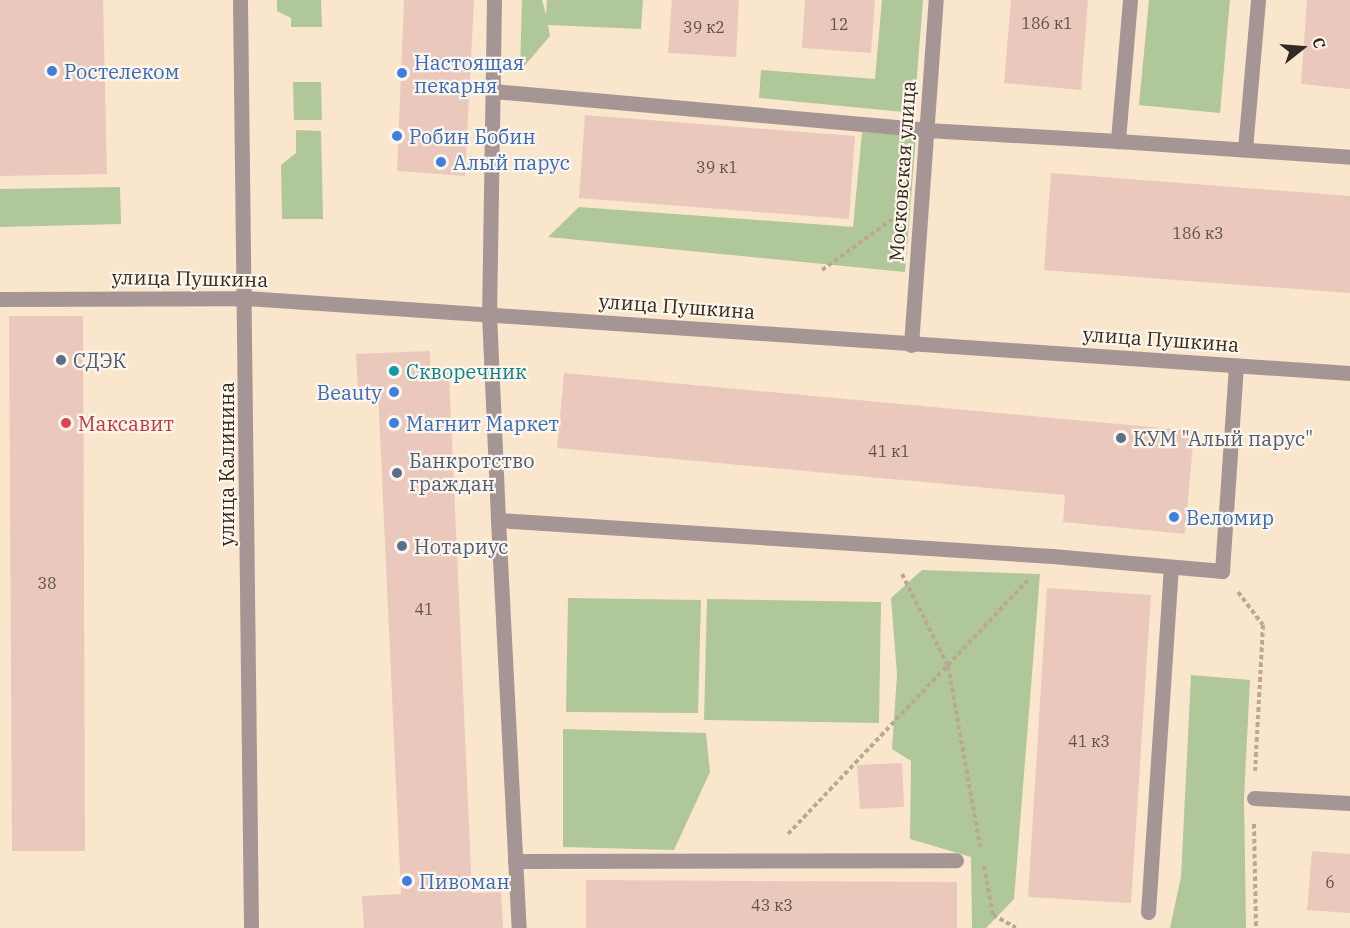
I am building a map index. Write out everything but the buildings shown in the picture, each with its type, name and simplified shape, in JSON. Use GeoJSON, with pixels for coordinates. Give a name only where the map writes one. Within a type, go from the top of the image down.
{"type":"FeatureCollection","features":[{"type":"Feature","properties":{"kind":"street","name":"улица Калинина"},"geometry":{"type":"LineString","coordinates":[[240,0],[246,298],[250,928]]}},
{"type":"Feature","properties":{"kind":"street"},"geometry":{"type":"LineString","coordinates":[[494,0],[489,313],[519,928]]}},
{"type":"Feature","properties":{"kind":"street","name":"Московская улица"},"geometry":{"type":"LineString","coordinates":[[912,345],[936,0]]}},
{"type":"Feature","properties":{"kind":"street"},"geometry":{"type":"LineString","coordinates":[[1118,141],[1130,0]]}},
{"type":"Feature","properties":{"kind":"street"},"geometry":{"type":"LineString","coordinates":[[1245,149],[1258,0]]}},
{"type":"Feature","properties":{"kind":"street"},"geometry":{"type":"LineString","coordinates":[[493,91],[927,130],[1350,156]]}},
{"type":"Feature","properties":{"kind":"street","name":"улица Пушкина"},"geometry":{"type":"LineString","coordinates":[[0,299],[246,298],[1350,373]]}},
{"type":"Feature","properties":{"kind":"street"},"geometry":{"type":"LineString","coordinates":[[498,520],[1052,556],[1222,571],[1236,365]]}},
{"type":"Feature","properties":{"kind":"street"},"geometry":{"type":"LineString","coordinates":[[1148,912],[1171,568]]}},
{"type":"Feature","properties":{"kind":"street"},"geometry":{"type":"LineString","coordinates":[[1254,798],[1350,803]]}},
{"type":"Feature","properties":{"kind":"street"},"geometry":{"type":"LineString","coordinates":[[515,861],[956,860]]}},
{"type":"Feature","properties":{"kind":"path"},"geometry":{"type":"LineString","coordinates":[[822,270],[921,199]]}},
{"type":"Feature","properties":{"kind":"path"},"geometry":{"type":"LineString","coordinates":[[867,544],[906,578],[948,666],[993,915],[1016,928]]}},
{"type":"Feature","properties":{"kind":"path"},"geometry":{"type":"LineString","coordinates":[[763,861],[1052,556]]}},
{"type":"Feature","properties":{"kind":"path"},"geometry":{"type":"LineString","coordinates":[[1222,571],[1263,625],[1254,798],[1256,928]]}},
{"type":"Feature","properties":{"kind":"green space"},"geometry":{"type":"Polygon","coordinates":[[[277,0],[321,0],[322,27],[291,27],[291,18],[277,11],[277,0]]]}},
{"type":"Feature","properties":{"kind":"green space"},"geometry":{"type":"Polygon","coordinates":[[[522,0],[542,0],[546,15],[547,0],[643,0],[641,29],[548,25],[550,36],[520,71],[522,0]]]}},
{"type":"Feature","properties":{"kind":"green space"},"geometry":{"type":"Polygon","coordinates":[[[882,0],[923,0],[914,113],[759,98],[761,70],[875,79],[882,0]]]}},
{"type":"Feature","properties":{"kind":"green space"},"geometry":{"type":"Polygon","coordinates":[[[1149,0],[1230,0],[1220,113],[1139,105],[1149,0]]]}},
{"type":"Feature","properties":{"kind":"green space"},"geometry":{"type":"Polygon","coordinates":[[[293,82],[321,82],[322,120],[294,120],[293,82]]]}},
{"type":"Feature","properties":{"kind":"green space"},"geometry":{"type":"Polygon","coordinates":[[[296,130],[321,131],[323,219],[282,219],[281,165],[296,153],[296,130]]]}},
{"type":"Feature","properties":{"kind":"green space"},"geometry":{"type":"Polygon","coordinates":[[[862,132],[916,136],[905,272],[548,237],[579,207],[853,227],[862,132]]]}},
{"type":"Feature","properties":{"kind":"green space"},"geometry":{"type":"Polygon","coordinates":[[[120,187],[121,224],[0,227],[0,189],[120,187]]]}},
{"type":"Feature","properties":{"kind":"green space"},"geometry":{"type":"Polygon","coordinates":[[[922,570],[1040,574],[1014,899],[986,928],[972,928],[971,857],[910,839],[911,761],[892,749],[897,674],[891,598],[922,570]]]}},
{"type":"Feature","properties":{"kind":"green space"},"geometry":{"type":"Polygon","coordinates":[[[568,598],[701,600],[698,713],[566,712],[568,598]]]}},
{"type":"Feature","properties":{"kind":"green space"},"geometry":{"type":"Polygon","coordinates":[[[707,599],[881,602],[879,723],[704,720],[707,599]]]}},
{"type":"Feature","properties":{"kind":"green space"},"geometry":{"type":"Polygon","coordinates":[[[1191,675],[1250,680],[1244,797],[1246,928],[1170,928],[1181,877],[1191,675]]]}},
{"type":"Feature","properties":{"kind":"green space"},"geometry":{"type":"Polygon","coordinates":[[[563,729],[706,733],[710,772],[674,850],[563,847],[563,729]]]}},
{"type":"Feature","properties":{"kind":"place","name":"Ростелеком"},"geometry":{"type":"Point","coordinates":[52,71]}},
{"type":"Feature","properties":{"kind":"place","name":"Настоящая пекарня"},"geometry":{"type":"Point","coordinates":[402,73]}},
{"type":"Feature","properties":{"kind":"place","name":"Робин Бобин"},"geometry":{"type":"Point","coordinates":[397,136]}},
{"type":"Feature","properties":{"kind":"place","name":"Алый парус"},"geometry":{"type":"Point","coordinates":[441,162]}},
{"type":"Feature","properties":{"kind":"place","name":"СДЭК"},"geometry":{"type":"Point","coordinates":[61,360]}},
{"type":"Feature","properties":{"kind":"place","name":"Скворечник"},"geometry":{"type":"Point","coordinates":[394,371]}},
{"type":"Feature","properties":{"kind":"place","name":"Beauty"},"geometry":{"type":"Point","coordinates":[394,392]}},
{"type":"Feature","properties":{"kind":"place","name":"Максавит"},"geometry":{"type":"Point","coordinates":[66,423]}},
{"type":"Feature","properties":{"kind":"place","name":"Магнит Маркет"},"geometry":{"type":"Point","coordinates":[394,423]}},
{"type":"Feature","properties":{"kind":"place","name":"КУМ \"Алый парус\""},"geometry":{"type":"Point","coordinates":[1121,438]}},
{"type":"Feature","properties":{"kind":"place","name":"Банкротство граждан"},"geometry":{"type":"Point","coordinates":[397,473]}},
{"type":"Feature","properties":{"kind":"place","name":"Веломир"},"geometry":{"type":"Point","coordinates":[1174,517]}},
{"type":"Feature","properties":{"kind":"place","name":"Нотариус"},"geometry":{"type":"Point","coordinates":[402,546]}},
{"type":"Feature","properties":{"kind":"place","name":"Пивоман"},"geometry":{"type":"Point","coordinates":[407,881]}}]}
